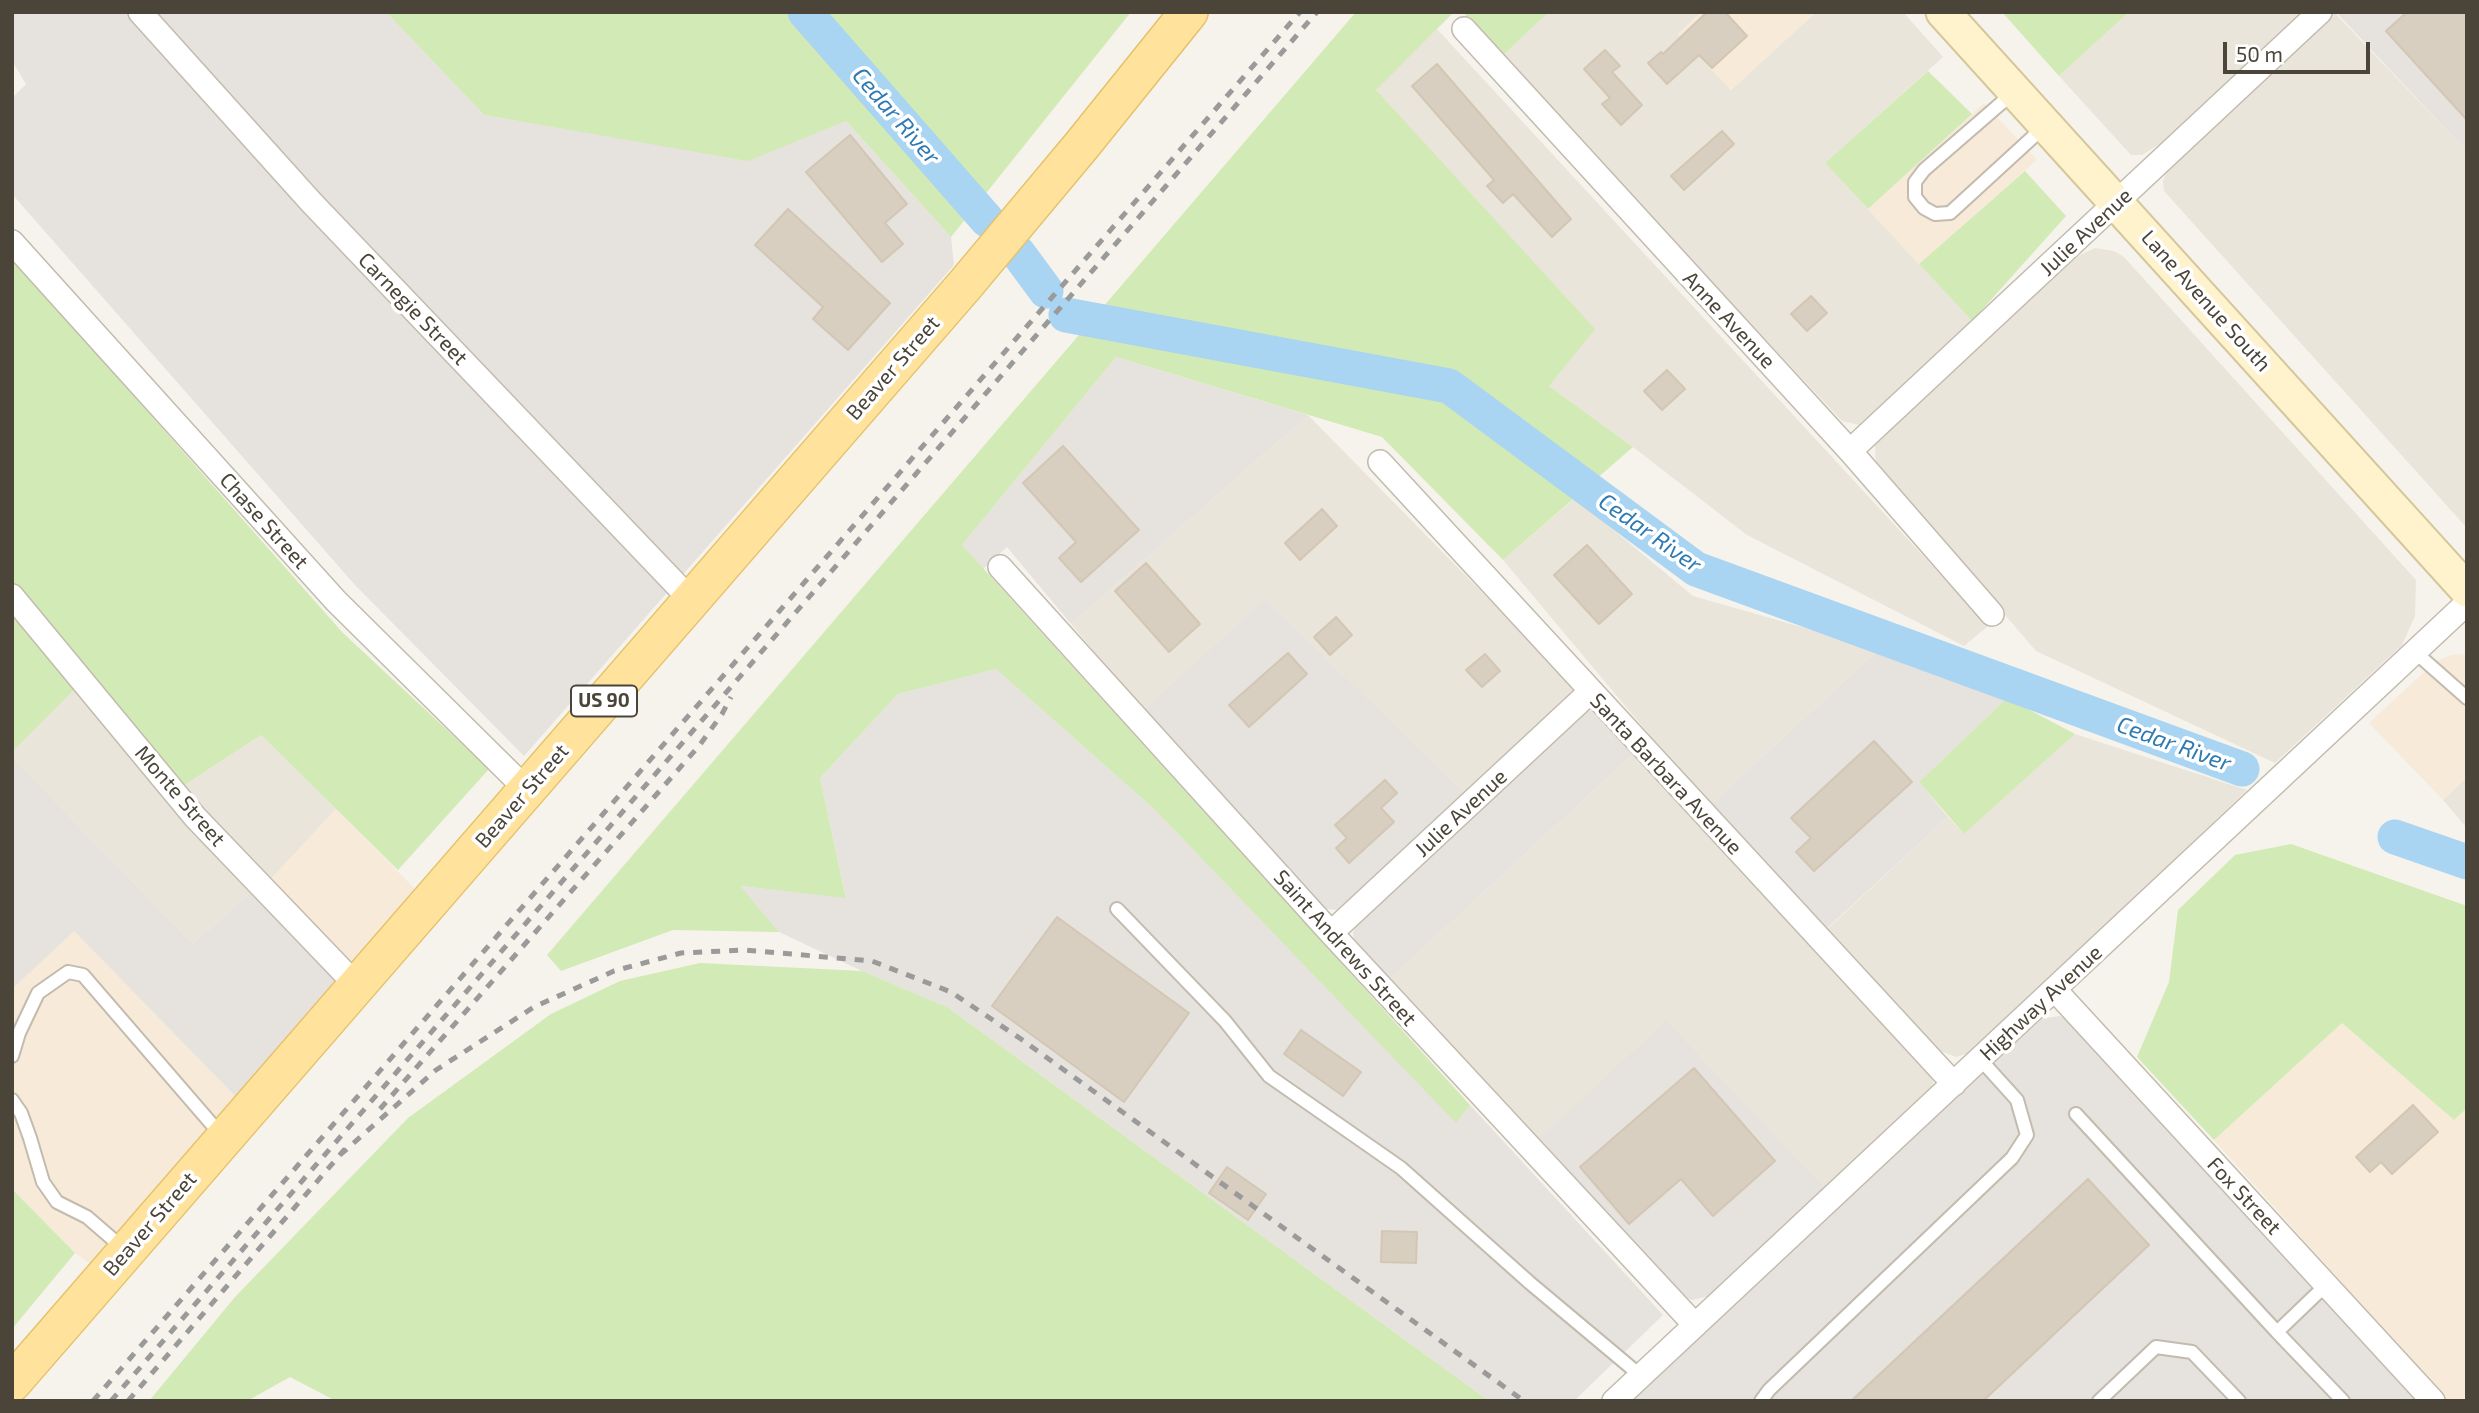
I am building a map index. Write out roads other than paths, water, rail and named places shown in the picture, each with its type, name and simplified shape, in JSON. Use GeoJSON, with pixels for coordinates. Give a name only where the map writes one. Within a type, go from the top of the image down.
{"type":"FeatureCollection","features":[{"type":"Feature","properties":{"kind":"main road","name":"Beaver Street"},"geometry":{"type":"LineString","coordinates":[[12,1383],[965,285],[1189,12]]}},
{"type":"Feature","properties":{"kind":"main road","name":"Lane Avenue South"},"geometry":{"type":"LineString","coordinates":[[1943,12],[2467,590]]}},
{"type":"Feature","properties":{"kind":"street","name":"Carnegie Street"},"geometry":{"type":"LineString","coordinates":[[140,12],[311,202],[691,600]]}},
{"type":"Feature","properties":{"kind":"street","name":"Julie Avenue"},"geometry":{"type":"LineString","coordinates":[[1850,451],[2320,12]]}},
{"type":"Feature","properties":{"kind":"street","name":"Anne Avenue"},"geometry":{"type":"LineString","coordinates":[[1464,29],[1850,451],[1992,614]]}},
{"type":"Feature","properties":{"kind":"street","name":"Chase Street"},"geometry":{"type":"LineString","coordinates":[[12,242],[336,601],[527,790]]}},
{"type":"Feature","properties":{"kind":"street","name":"Santa Barbara Avenue"},"geometry":{"type":"LineString","coordinates":[[1380,462],[1954,1084]]}},
{"type":"Feature","properties":{"kind":"street","name":"Saint Andrews Street"},"geometry":{"type":"LineString","coordinates":[[1000,567],[1331,933],[1695,1325]]}},
{"type":"Feature","properties":{"kind":"street","name":"Monte Street"},"geometry":{"type":"LineString","coordinates":[[12,596],[195,817],[358,987]]}},
{"type":"Feature","properties":{"kind":"street","name":"Highway Avenue"},"geometry":{"type":"LineString","coordinates":[[1614,1401],[2467,603]]}},
{"type":"Feature","properties":{"kind":"street","name":"Julie Avenue"},"geometry":{"type":"LineString","coordinates":[[1331,933],[1590,692]]}},
{"type":"Feature","properties":{"kind":"street","name":"Fox Street"},"geometry":{"type":"LineString","coordinates":[[2055,990],[2433,1401]]}},
{"type":"Feature","properties":{"kind":"lane"},"geometry":{"type":"LineString","coordinates":[[2015,91],[1924,170],[1915,183],[1915,197],[1924,208],[1935,214],[1950,214],[2046,125]]}},
{"type":"Feature","properties":{"kind":"lane"},"geometry":{"type":"LineString","coordinates":[[2415,652],[2467,698]]}},
{"type":"Feature","properties":{"kind":"lane"},"geometry":{"type":"LineString","coordinates":[[1117,909],[1226,1021],[1269,1076],[1401,1168],[1530,1283],[1641,1376]]}},
{"type":"Feature","properties":{"kind":"lane"},"geometry":{"type":"LineString","coordinates":[[12,1056],[19,1033],[38,993],[68,972],[83,975],[225,1139]]}},
{"type":"Feature","properties":{"kind":"lane"},"geometry":{"type":"LineString","coordinates":[[1761,1401],[1769,1390],[2012,1158],[2027,1135],[2017,1100],[1980,1059]]}},
{"type":"Feature","properties":{"kind":"lane"},"geometry":{"type":"LineString","coordinates":[[12,1100],[21,1113],[43,1182],[57,1202],[87,1217],[127,1252]]}},
{"type":"Feature","properties":{"kind":"lane"},"geometry":{"type":"LineString","coordinates":[[2076,1114],[2343,1401]]}},
{"type":"Feature","properties":{"kind":"lane"},"geometry":{"type":"LineString","coordinates":[[2277,1332],[2326,1285]]}},
{"type":"Feature","properties":{"kind":"lane"},"geometry":{"type":"LineString","coordinates":[[2099,1401],[2156,1347],[2192,1352],[2239,1401]]}},
{"type":"Feature","properties":{"kind":"waterway","name":"Cedar River"},"geometry":{"type":"LineString","coordinates":[[805,12],[987,220]]}},
{"type":"Feature","properties":{"kind":"waterway","name":"Cedar River"},"geometry":{"type":"LineString","coordinates":[[1018,253],[1046,291]]}},
{"type":"Feature","properties":{"kind":"waterway","name":"Cedar River"},"geometry":{"type":"LineString","coordinates":[[1066,315],[1449,386],[1696,569],[2242,769]]}},
{"type":"Feature","properties":{"kind":"waterway","name":"Cedar River"},"geometry":{"type":"LineString","coordinates":[[2395,837],[2467,862]]}},
{"type":"Feature","properties":{"kind":"railway"},"geometry":{"type":"LineString","coordinates":[[93,1401],[1300,12]]}},
{"type":"Feature","properties":{"kind":"railway"},"geometry":{"type":"LineString","coordinates":[[111,1401],[1317,12]]}},
{"type":"Feature","properties":{"kind":"railway"},"geometry":{"type":"LineString","coordinates":[[380,1109],[699,746],[731,697]]}},
{"type":"Feature","properties":{"kind":"railway"},"geometry":{"type":"LineString","coordinates":[[340,1155],[436,1070],[534,1007],[614,971],[681,953],[745,950],[872,961],[951,992],[1021,1039],[1524,1401]]}},
{"type":"Feature","properties":{"kind":"railway"},"geometry":{"type":"LineString","coordinates":[[128,1401],[345,1149]]}}]}
